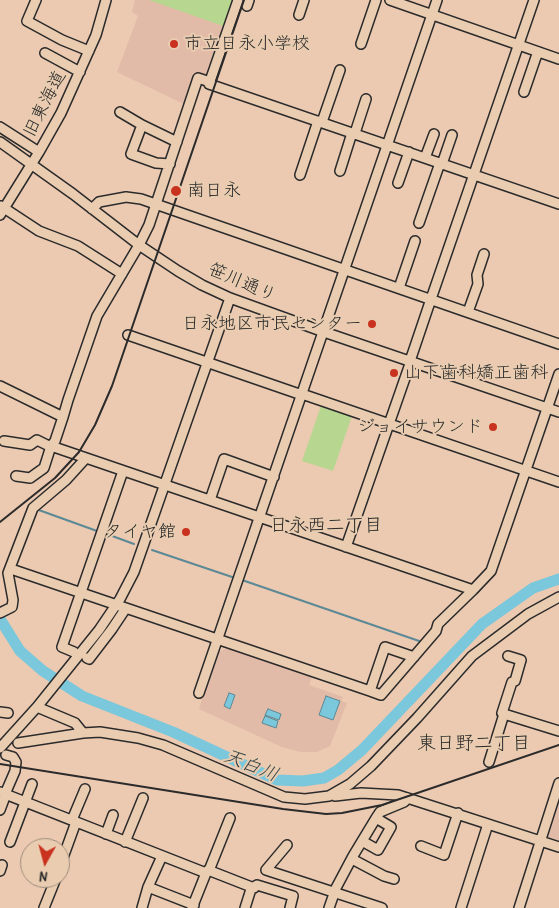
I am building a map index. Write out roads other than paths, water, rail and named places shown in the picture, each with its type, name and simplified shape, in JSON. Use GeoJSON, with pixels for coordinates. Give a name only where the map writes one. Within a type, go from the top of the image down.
{"type":"FeatureCollection","features":[{"type":"Feature","properties":{"kind":"street"},"geometry":{"type":"LineString","coordinates":[[36,0],[27,21],[62,40],[89,51]]}},
{"type":"Feature","properties":{"kind":"street","name":"旧東海道"},"geometry":{"type":"LineString","coordinates":[[1,210],[39,152],[61,112],[100,24],[106,0]]}},
{"type":"Feature","properties":{"kind":"street"},"geometry":{"type":"LineString","coordinates":[[210,82],[238,0]]}},
{"type":"Feature","properties":{"kind":"street"},"geometry":{"type":"LineString","coordinates":[[299,15],[304,0]]}},
{"type":"Feature","properties":{"kind":"street"},"geometry":{"type":"LineString","coordinates":[[361,44],[376,0]]}},
{"type":"Feature","properties":{"kind":"street"},"geometry":{"type":"LineString","coordinates":[[199,693],[437,0]]}},
{"type":"Feature","properties":{"kind":"street"},"geometry":{"type":"LineString","coordinates":[[346,547],[534,0]]}},
{"type":"Feature","properties":{"kind":"street"},"geometry":{"type":"LineString","coordinates":[[396,1],[559,59]]}},
{"type":"Feature","properties":{"kind":"street"},"geometry":{"type":"LineString","coordinates":[[45,52],[80,72]]}},
{"type":"Feature","properties":{"kind":"street"},"geometry":{"type":"LineString","coordinates":[[524,92],[539,52]]}},
{"type":"Feature","properties":{"kind":"street"},"geometry":{"type":"LineString","coordinates":[[300,175],[340,70]]}},
{"type":"Feature","properties":{"kind":"street"},"geometry":{"type":"LineString","coordinates":[[16,476],[30,478],[44,468],[97,316],[149,225],[198,78],[210,82],[209,84],[559,204]]}},
{"type":"Feature","properties":{"kind":"street"},"geometry":{"type":"LineString","coordinates":[[340,171],[366,99]]}},
{"type":"Feature","properties":{"kind":"street"},"geometry":{"type":"LineString","coordinates":[[120,112],[142,126],[177,142]]}},
{"type":"Feature","properties":{"kind":"street"},"geometry":{"type":"LineString","coordinates":[[142,126],[132,154],[156,163],[170,164]]}},
{"type":"Feature","properties":{"kind":"street"},"geometry":{"type":"LineString","coordinates":[[0,127],[39,152]]}},
{"type":"Feature","properties":{"kind":"street"},"geometry":{"type":"LineString","coordinates":[[425,158],[434,134]]}},
{"type":"Feature","properties":{"kind":"street"},"geometry":{"type":"LineString","coordinates":[[419,223],[452,135]]}},
{"type":"Feature","properties":{"kind":"street","name":"笹川通り"},"geometry":{"type":"LineString","coordinates":[[0,142],[178,272],[230,298],[559,412]]}},
{"type":"Feature","properties":{"kind":"street"},"geometry":{"type":"LineString","coordinates":[[398,183],[409,152]]}},
{"type":"Feature","properties":{"kind":"street"},"geometry":{"type":"LineString","coordinates":[[92,209],[99,202],[126,197],[156,204],[559,344]]}},
{"type":"Feature","properties":{"kind":"street"},"geometry":{"type":"LineString","coordinates":[[1,210],[39,232],[78,246],[122,274]]}},
{"type":"Feature","properties":{"kind":"street"},"geometry":{"type":"LineString","coordinates":[[399,288],[415,241]]}},
{"type":"Feature","properties":{"kind":"street"},"geometry":{"type":"LineString","coordinates":[[468,312],[478,284],[477,275],[484,254]]}},
{"type":"Feature","properties":{"kind":"street"},"geometry":{"type":"LineString","coordinates":[[0,810],[4,793],[15,771],[16,762],[13,757],[3,752],[48,692],[99,630],[115,605],[140,558],[230,298]]}},
{"type":"Feature","properties":{"kind":"street"},"geometry":{"type":"LineString","coordinates":[[128,335],[207,364],[302,394],[559,482]]}},
{"type":"Feature","properties":{"kind":"street"},"geometry":{"type":"LineString","coordinates":[[11,569],[381,695],[436,631],[438,624],[492,571],[559,374]]}},
{"type":"Feature","properties":{"kind":"street"},"geometry":{"type":"LineString","coordinates":[[0,386],[63,418]]}},
{"type":"Feature","properties":{"kind":"street"},"geometry":{"type":"LineString","coordinates":[[4,441],[30,445],[36,440],[472,590]]}},
{"type":"Feature","properties":{"kind":"street"},"geometry":{"type":"LineString","coordinates":[[0,613],[12,607],[13,600],[8,577],[33,508],[66,480],[86,458]]}},
{"type":"Feature","properties":{"kind":"street"},"geometry":{"type":"LineString","coordinates":[[210,500],[224,459],[274,477]]}},
{"type":"Feature","properties":{"kind":"street"},"geometry":{"type":"LineString","coordinates":[[74,652],[62,647],[123,471]]}},
{"type":"Feature","properties":{"kind":"street"},"geometry":{"type":"LineString","coordinates":[[329,796],[350,784],[377,759],[417,718],[472,656],[528,614],[559,596]]}},
{"type":"Feature","properties":{"kind":"street"},"geometry":{"type":"LineString","coordinates":[[87,658],[89,659],[126,608]]}},
{"type":"Feature","properties":{"kind":"street"},"geometry":{"type":"LineString","coordinates":[[370,691],[385,647],[414,657]]}},
{"type":"Feature","properties":{"kind":"street"},"geometry":{"type":"LineString","coordinates":[[489,762],[504,714],[502,713],[521,660],[508,656]]}},
{"type":"Feature","properties":{"kind":"street"},"geometry":{"type":"LineString","coordinates":[[37,707],[75,723],[83,734]]}},
{"type":"Feature","properties":{"kind":"street"},"geometry":{"type":"LineString","coordinates":[[504,714],[559,731]]}},
{"type":"Feature","properties":{"kind":"street"},"geometry":{"type":"LineString","coordinates":[[18,744],[100,732],[115,734],[163,745],[284,797],[304,800],[361,792],[394,794],[559,847]]}},
{"type":"Feature","properties":{"kind":"street"},"geometry":{"type":"LineString","coordinates":[[519,908],[559,783]]}},
{"type":"Feature","properties":{"kind":"street"},"geometry":{"type":"LineString","coordinates":[[10,842],[32,784]]}},
{"type":"Feature","properties":{"kind":"street"},"geometry":{"type":"LineString","coordinates":[[69,838],[85,789]]}},
{"type":"Feature","properties":{"kind":"street"},"geometry":{"type":"LineString","coordinates":[[4,793],[162,856],[254,888]]}},
{"type":"Feature","properties":{"kind":"street"},"geometry":{"type":"LineString","coordinates":[[126,842],[143,798]]}},
{"type":"Feature","properties":{"kind":"street"},"geometry":{"type":"LineString","coordinates":[[329,908],[352,859],[380,812],[404,802],[408,798]]}},
{"type":"Feature","properties":{"kind":"street"},"geometry":{"type":"LineString","coordinates":[[421,846],[444,855],[458,814]]}},
{"type":"Feature","properties":{"kind":"street"},"geometry":{"type":"LineString","coordinates":[[106,834],[113,815]]}},
{"type":"Feature","properties":{"kind":"street"},"geometry":{"type":"LineString","coordinates":[[148,887],[193,906],[230,818]]}},
{"type":"Feature","properties":{"kind":"street"},"geometry":{"type":"LineString","coordinates":[[362,841],[378,850],[393,823],[376,818]]}},
{"type":"Feature","properties":{"kind":"street"},"geometry":{"type":"LineString","coordinates":[[461,908],[488,824]]}},
{"type":"Feature","properties":{"kind":"street"},"geometry":{"type":"LineString","coordinates":[[286,845],[266,870],[382,908]]}},
{"type":"Feature","properties":{"kind":"street"},"geometry":{"type":"LineString","coordinates":[[142,908],[148,887],[162,856]]}},
{"type":"Feature","properties":{"kind":"street"},"geometry":{"type":"LineString","coordinates":[[352,859],[394,879]]}},
{"type":"Feature","properties":{"kind":"street"},"geometry":{"type":"LineString","coordinates":[[245,908],[251,889],[257,885],[293,896],[290,908]]}},
{"type":"Feature","properties":{"kind":"street"},"geometry":{"type":"LineString","coordinates":[[44,908],[52,888]]}},
{"type":"Feature","properties":{"kind":"street"},"geometry":{"type":"LineString","coordinates":[[352,908],[354,899]]}},
{"type":"Feature","properties":{"kind":"water"},"geometry":{"type":"Polygon","coordinates":[[[229,693],[235,695],[230,709],[224,706],[229,693]]]}},
{"type":"Feature","properties":{"kind":"water"},"geometry":{"type":"Polygon","coordinates":[[[326,696],[340,701],[333,720],[319,715],[326,696]]]}},
{"type":"Feature","properties":{"kind":"water"},"geometry":{"type":"Polygon","coordinates":[[[268,709],[281,714],[279,720],[265,715],[268,709]]]}},
{"type":"Feature","properties":{"kind":"water"},"geometry":{"type":"Polygon","coordinates":[[[265,716],[278,721],[276,728],[262,723],[265,716]]]}},
{"type":"Feature","properties":{"kind":"waterway"},"geometry":{"type":"LineString","coordinates":[[36,509],[97,531]]}},
{"type":"Feature","properties":{"kind":"waterway"},"geometry":{"type":"LineString","coordinates":[[104,533],[134,544]]}},
{"type":"Feature","properties":{"kind":"waterway"},"geometry":{"type":"LineString","coordinates":[[152,550],[235,578]]}},
{"type":"Feature","properties":{"kind":"waterway","name":"天白川"},"geometry":{"type":"LineString","coordinates":[[0,619],[20,651],[43,671],[82,696],[173,732],[277,780],[303,781],[324,778],[338,770],[362,750],[482,624],[533,588],[559,579]]}},
{"type":"Feature","properties":{"kind":"waterway"},"geometry":{"type":"LineString","coordinates":[[242,580],[422,642]]}},
{"type":"Feature","properties":{"kind":"railway"},"geometry":{"type":"LineString","coordinates":[[0,522],[55,478],[79,452],[95,425],[112,386],[244,0]]}},
{"type":"Feature","properties":{"kind":"railway"},"geometry":{"type":"LineString","coordinates":[[0,764],[283,809],[326,814],[342,813],[382,805],[559,745]]}},
{"type":"Feature","properties":{"kind":"place","name":"市立日永小学校"},"geometry":{"type":"Point","coordinates":[174,44]}},
{"type":"Feature","properties":{"kind":"place","name":"南日永"},"geometry":{"type":"Point","coordinates":[176,191]}},
{"type":"Feature","properties":{"kind":"place","name":"日永地区市民センター"},"geometry":{"type":"Point","coordinates":[372,324]}},
{"type":"Feature","properties":{"kind":"place","name":"山下歯科矯正歯科"},"geometry":{"type":"Point","coordinates":[394,373]}},
{"type":"Feature","properties":{"kind":"place","name":"ジョイサウンド"},"geometry":{"type":"Point","coordinates":[493,427]}},
{"type":"Feature","properties":{"kind":"place","name":"タイヤ館"},"geometry":{"type":"Point","coordinates":[186,532]}},
{"type":"Feature","properties":{"kind":"district","name":"日永西二丁目"},"geometry":{"type":"Point","coordinates":[326,526]}},
{"type":"Feature","properties":{"kind":"district","name":"東日野二丁目"},"geometry":{"type":"Point","coordinates":[474,744]}}]}
